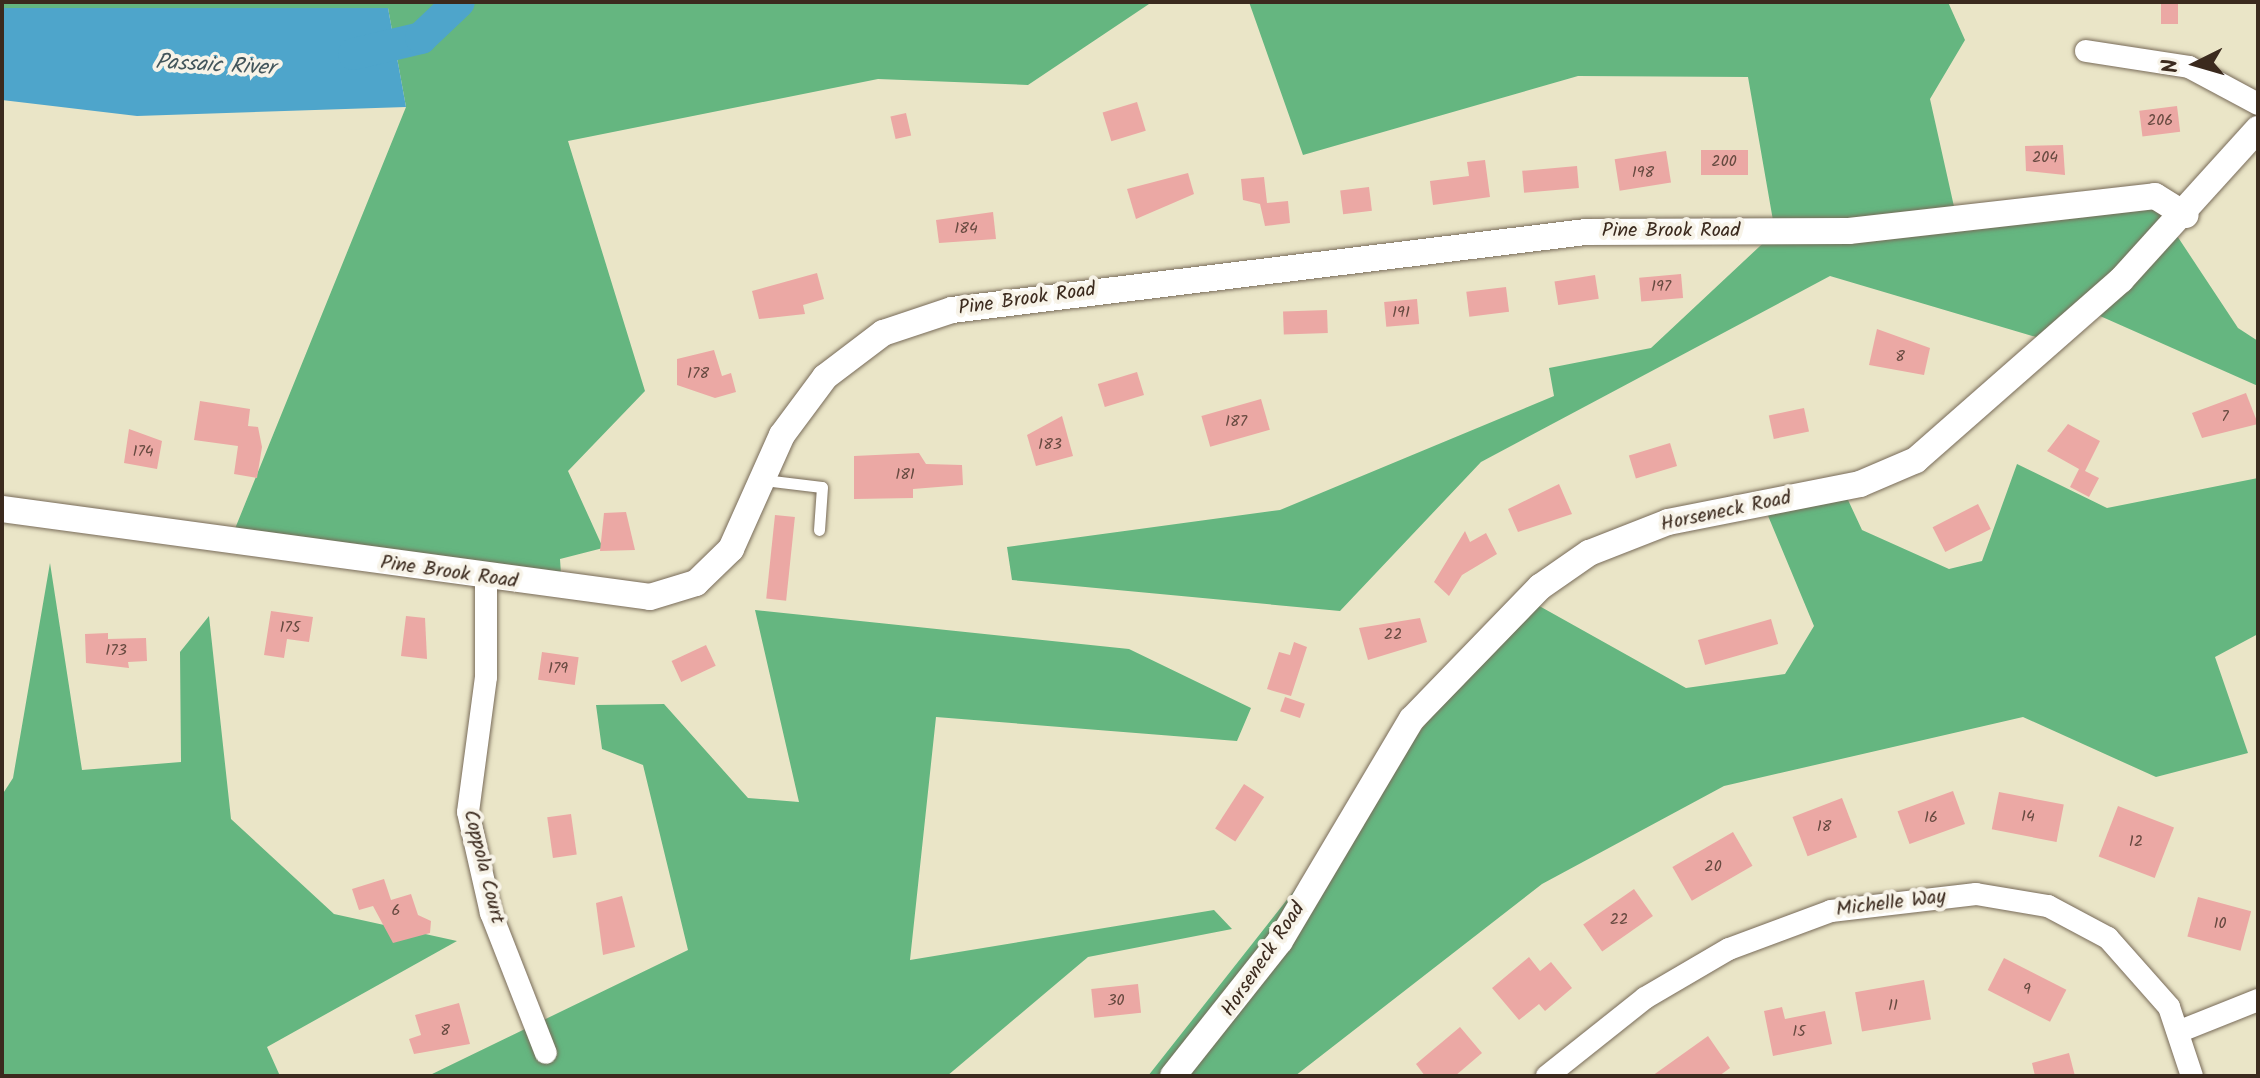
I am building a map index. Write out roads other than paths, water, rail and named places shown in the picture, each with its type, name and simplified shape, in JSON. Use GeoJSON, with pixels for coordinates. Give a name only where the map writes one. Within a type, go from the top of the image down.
{"type":"FeatureCollection","features":[{"type":"Feature","properties":{"kind":"street"},"geometry":{"type":"LineString","coordinates":[[2086,51],[2189,67],[2258,104]]}},
{"type":"Feature","properties":{"kind":"street","name":"Horseneck Road"},"geometry":{"type":"LineString","coordinates":[[1173,1076],[1248,990],[1412,719],[1540,587],[1589,553],[1668,522],[1860,484],[1916,460],[2186,215],[2258,129]]}},
{"type":"Feature","properties":{"kind":"street","name":"Pine Brook Road"},"geometry":{"type":"LineString","coordinates":[[2,509],[626,599],[680,590],[706,576],[731,549],[808,394],[863,346],[907,323],[1000,301],[1585,232],[1849,231],[2155,196],[2186,215]]}},
{"type":"Feature","properties":{"kind":"street","name":"Coppola Court"},"geometry":{"type":"LineString","coordinates":[[486,579],[486,677],[468,812],[491,913],[546,1053]]}},
{"type":"Feature","properties":{"kind":"street","name":"Michelle Way"},"geometry":{"type":"LineString","coordinates":[[1547,1076],[1645,998],[1729,949],[1831,911],[1940,896],[2013,898],[2093,926],[2154,985],[2178,1032],[2192,1076]]}},
{"type":"Feature","properties":{"kind":"street"},"geometry":{"type":"LineString","coordinates":[[2178,1032],[2258,1000]]}},
{"type":"Feature","properties":{"kind":"lane"},"geometry":{"type":"LineString","coordinates":[[763,480],[822,487],[819,530]]}},
{"type":"Feature","properties":{"kind":"water"},"geometry":{"type":"Polygon","coordinates":[[[2,8],[388,8],[406,107],[137,116],[2,100],[2,8]]]}},
{"type":"Feature","properties":{"kind":"waterway","name":"Passaic River"},"geometry":{"type":"LineString","coordinates":[[354,54],[421,38],[459,2]]}}]}
